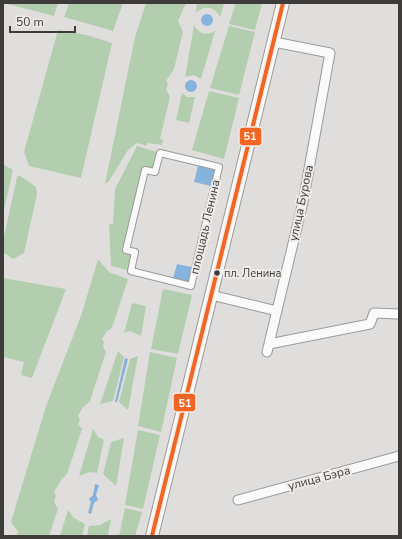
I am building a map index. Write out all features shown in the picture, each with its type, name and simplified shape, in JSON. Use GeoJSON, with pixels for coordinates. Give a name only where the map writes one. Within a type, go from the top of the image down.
{"type":"FeatureCollection","features":[{"type":"Feature","properties":{"kind":"main road","name":"площадь Ленина"},"geometry":{"type":"LineString","coordinates":[[152,536],[283,3]]}},
{"type":"Feature","properties":{"kind":"street","name":"улица Бурова"},"geometry":{"type":"LineString","coordinates":[[274,42],[330,53],[303,202],[268,348],[370,324],[374,313],[399,314]]}},
{"type":"Feature","properties":{"kind":"street","name":"площадь Ленина"},"geometry":{"type":"LineString","coordinates":[[160,153],[219,167],[191,286],[131,272],[135,252],[126,250],[146,170],[155,172],[160,153]]}},
{"type":"Feature","properties":{"kind":"street"},"geometry":{"type":"LineString","coordinates":[[212,295],[277,311]]}},
{"type":"Feature","properties":{"kind":"street","name":"улица Бэра"},"geometry":{"type":"LineString","coordinates":[[238,500],[399,456]]}},
{"type":"Feature","properties":{"kind":"green space"},"geometry":{"type":"Polygon","coordinates":[[[3,3],[58,3],[54,16],[3,3]]]}},
{"type":"Feature","properties":{"kind":"green space"},"geometry":{"type":"Polygon","coordinates":[[[69,3],[123,3],[113,31],[64,17],[69,3]]]}},
{"type":"Feature","properties":{"kind":"green space"},"geometry":{"type":"Polygon","coordinates":[[[146,3],[186,3],[178,21],[183,32],[174,69],[166,81],[168,84],[166,89],[170,97],[160,139],[163,140],[162,145],[147,143],[147,146],[137,143],[128,150],[109,181],[105,184],[135,37],[146,3]]]}},
{"type":"Feature","properties":{"kind":"green space"},"geometry":{"type":"Polygon","coordinates":[[[197,3],[224,3],[220,17],[218,13],[209,8],[199,10],[196,13],[197,3]]]}},
{"type":"Feature","properties":{"kind":"green space"},"geometry":{"type":"Polygon","coordinates":[[[236,3],[262,3],[255,30],[229,24],[236,3]]]}},
{"type":"Feature","properties":{"kind":"green space"},"geometry":{"type":"Polygon","coordinates":[[[194,25],[198,30],[206,34],[215,31],[201,79],[194,75],[185,77],[194,25]]]}},
{"type":"Feature","properties":{"kind":"green space"},"geometry":{"type":"Polygon","coordinates":[[[229,26],[255,32],[239,95],[210,88],[229,26]]]}},
{"type":"Feature","properties":{"kind":"green space"},"geometry":{"type":"Polygon","coordinates":[[[58,30],[87,35],[112,43],[81,178],[29,166],[24,152],[58,30]]]}},
{"type":"Feature","properties":{"kind":"green space"},"geometry":{"type":"Polygon","coordinates":[[[209,91],[239,98],[224,159],[192,150],[209,91]]]}},
{"type":"Feature","properties":{"kind":"green space"},"geometry":{"type":"Polygon","coordinates":[[[182,93],[187,97],[195,97],[189,123],[176,120],[182,93]]]}},
{"type":"Feature","properties":{"kind":"green space"},"geometry":{"type":"Polygon","coordinates":[[[137,146],[160,153],[155,172],[146,170],[126,250],[135,252],[131,271],[111,266],[109,224],[113,224],[115,189],[137,146]]]}},
{"type":"Feature","properties":{"kind":"green space"},"geometry":{"type":"Polygon","coordinates":[[[3,164],[13,170],[3,214],[3,164]]]}},
{"type":"Feature","properties":{"kind":"green space"},"geometry":{"type":"Polygon","coordinates":[[[19,175],[36,187],[37,194],[24,253],[13,259],[3,252],[3,242],[17,177],[19,175]]]}},
{"type":"Feature","properties":{"kind":"green space"},"geometry":{"type":"Polygon","coordinates":[[[98,259],[109,272],[128,279],[112,328],[107,331],[102,339],[104,342],[103,347],[106,352],[90,401],[83,407],[78,416],[80,419],[78,424],[82,429],[67,474],[54,492],[56,495],[54,502],[58,509],[49,536],[16,536],[18,532],[11,522],[46,406],[82,313],[98,259]]]}},
{"type":"Feature","properties":{"kind":"green space"},"geometry":{"type":"Polygon","coordinates":[[[3,278],[66,289],[32,378],[21,375],[24,362],[3,357],[3,278]]]}},
{"type":"Feature","properties":{"kind":"green space"},"geometry":{"type":"Polygon","coordinates":[[[163,289],[192,295],[178,354],[151,349],[163,289]]]}},
{"type":"Feature","properties":{"kind":"green space"},"geometry":{"type":"Polygon","coordinates":[[[132,303],[146,306],[141,336],[130,331],[124,333],[132,303]]]}},
{"type":"Feature","properties":{"kind":"green space"},"geometry":{"type":"Polygon","coordinates":[[[118,351],[124,357],[113,401],[100,404],[118,351]]]}},
{"type":"Feature","properties":{"kind":"green space"},"geometry":{"type":"Polygon","coordinates":[[[150,352],[177,358],[161,432],[138,426],[150,352]]]}},
{"type":"Feature","properties":{"kind":"green space"},"geometry":{"type":"Polygon","coordinates":[[[138,356],[128,410],[119,402],[130,359],[138,356]]]}},
{"type":"Feature","properties":{"kind":"green space"},"geometry":{"type":"Polygon","coordinates":[[[93,429],[98,437],[104,440],[97,473],[90,472],[79,476],[93,429]]]}},
{"type":"Feature","properties":{"kind":"green space"},"geometry":{"type":"Polygon","coordinates":[[[138,430],[160,435],[143,509],[125,505],[138,430]]]}},
{"type":"Feature","properties":{"kind":"green space"},"geometry":{"type":"Polygon","coordinates":[[[124,438],[116,486],[103,474],[111,442],[124,438]]]}},
{"type":"Feature","properties":{"kind":"green space"},"geometry":{"type":"Polygon","coordinates":[[[125,508],[142,512],[135,536],[119,536],[125,508]]]}},
{"type":"Feature","properties":{"kind":"green space"},"geometry":{"type":"Polygon","coordinates":[[[68,510],[74,518],[85,524],[82,536],[60,536],[68,510]]]}},
{"type":"Feature","properties":{"kind":"green space"},"geometry":{"type":"Polygon","coordinates":[[[111,519],[108,536],[87,536],[89,526],[100,525],[111,519]]]}},
{"type":"Feature","properties":{"kind":"water"},"geometry":{"type":"Polygon","coordinates":[[[205,14],[209,14],[213,20],[209,26],[205,26],[201,22],[201,18],[205,14]]]}},
{"type":"Feature","properties":{"kind":"water"},"geometry":{"type":"Polygon","coordinates":[[[193,80],[196,81],[196,91],[189,92],[186,91],[185,84],[186,81],[193,80]]]}},
{"type":"Feature","properties":{"kind":"water"},"geometry":{"type":"Polygon","coordinates":[[[199,162],[219,167],[215,187],[194,182],[199,162]]]}},
{"type":"Feature","properties":{"kind":"water"},"geometry":{"type":"Polygon","coordinates":[[[177,264],[195,268],[191,286],[172,282],[177,264]]]}},
{"type":"Feature","properties":{"kind":"water"},"geometry":{"type":"Polygon","coordinates":[[[125,358],[128,359],[117,402],[115,402],[125,358]]]}},
{"type":"Feature","properties":{"kind":"water"},"geometry":{"type":"Polygon","coordinates":[[[95,484],[99,485],[96,495],[98,500],[94,503],[91,514],[88,513],[91,502],[89,499],[93,495],[95,484]]]}},
{"type":"Feature","properties":{"kind":"transit line","name":"51"},"geometry":{"type":"LineString","coordinates":[[152,536],[283,3]]}},
{"type":"Feature","properties":{"kind":"place","name":"пл. Ленина"},"geometry":{"type":"Point","coordinates":[217,273]}}]}
